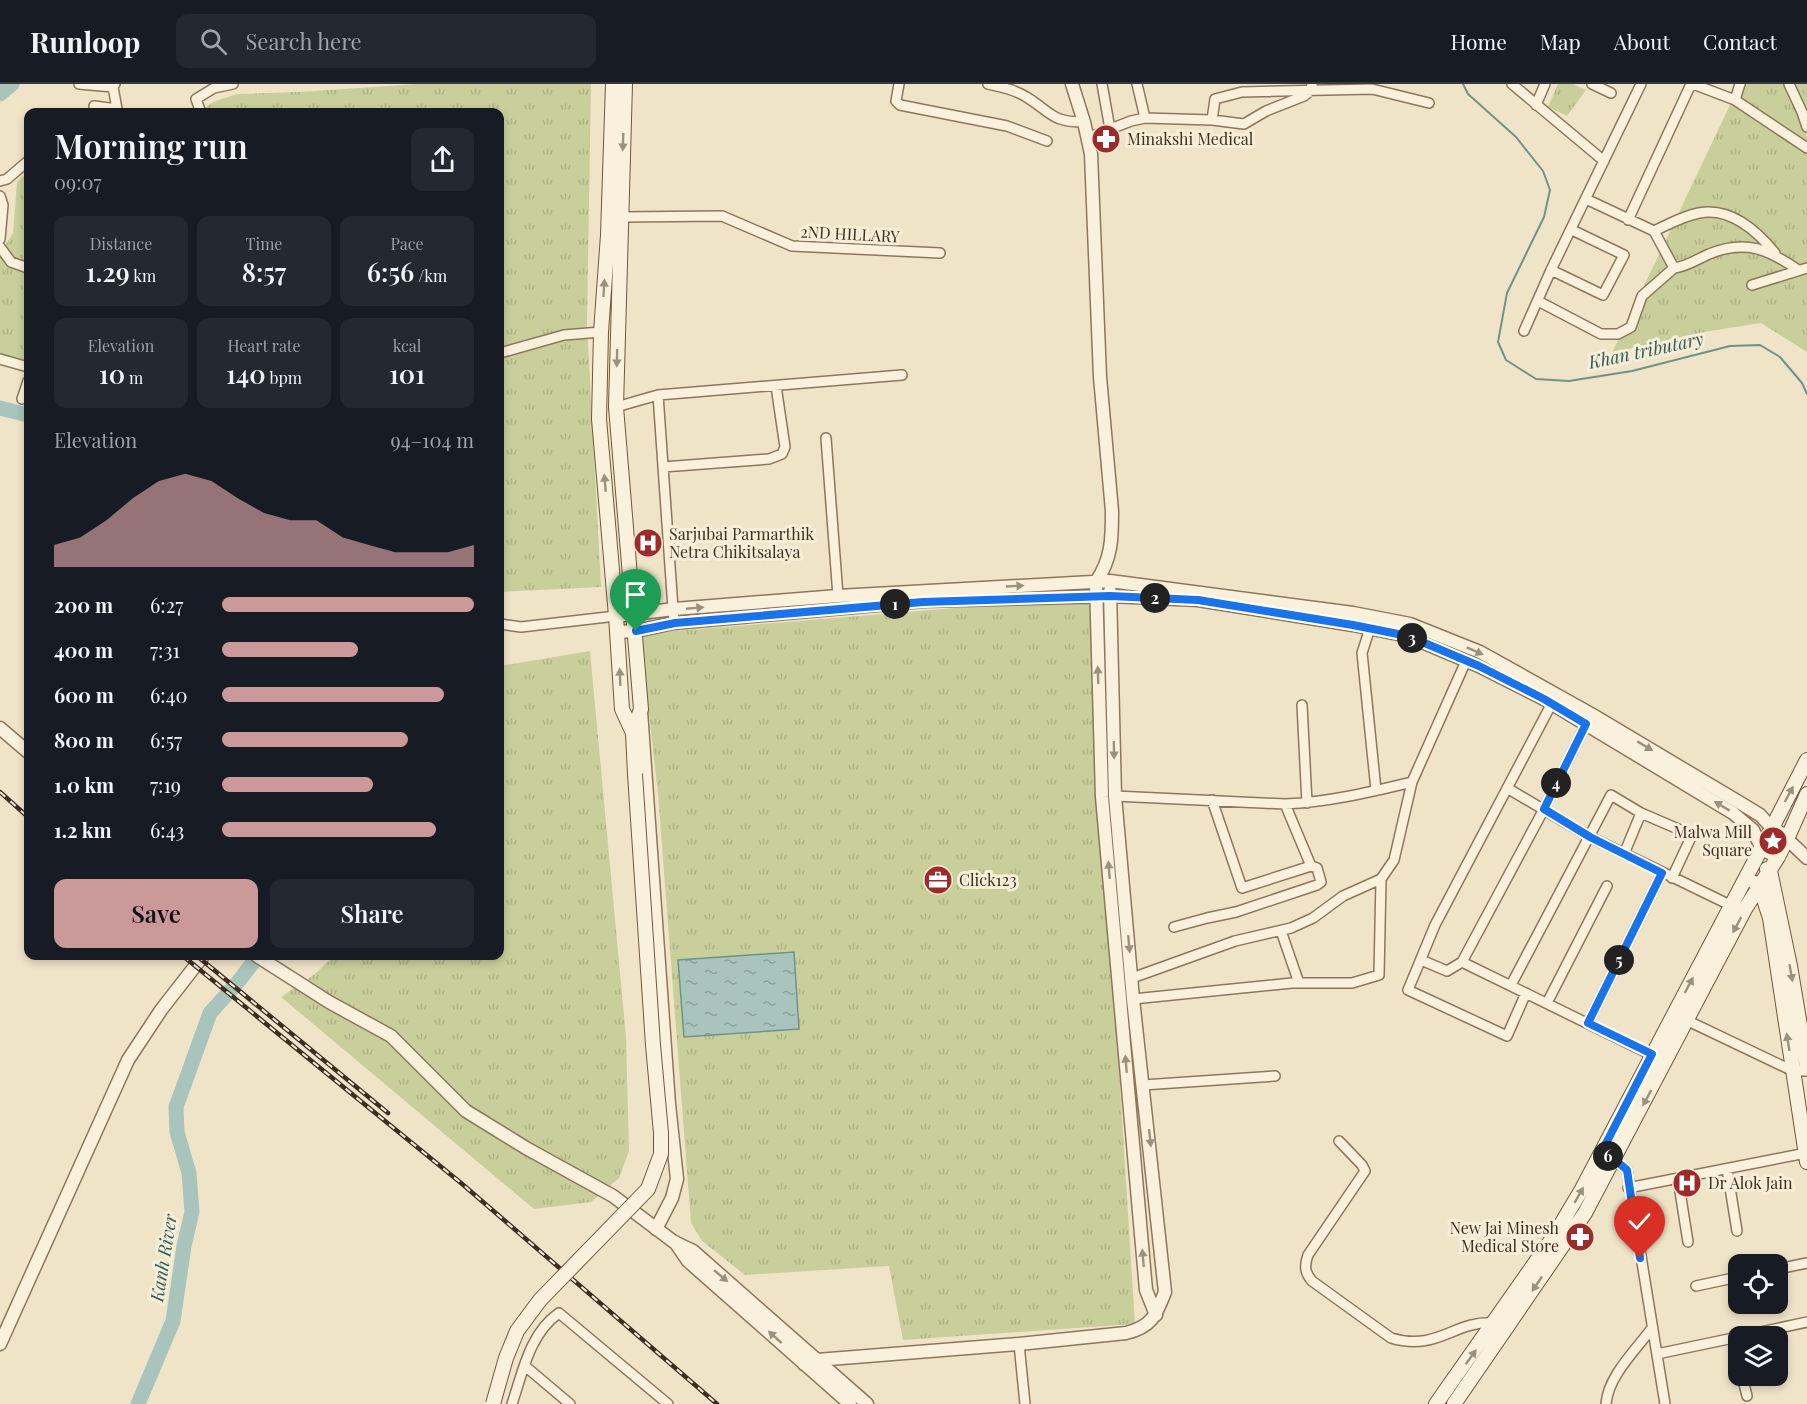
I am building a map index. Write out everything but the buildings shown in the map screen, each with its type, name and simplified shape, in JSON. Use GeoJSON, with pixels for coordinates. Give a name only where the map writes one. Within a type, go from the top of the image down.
{"type":"FeatureCollection","features":[{"type":"Feature","properties":{"kind":"main road"},"geometry":{"type":"LineString","coordinates":[[612,84],[608,235],[601,332],[599,419],[622,709],[633,733]]}},
{"type":"Feature","properties":{"kind":"main road"},"geometry":{"type":"LineString","coordinates":[[493,1404],[506,1358],[517,1331],[540,1300],[648,1189],[661,1154],[633,733],[641,709],[616,407],[625,84]]}},
{"type":"Feature","properties":{"kind":"main road"},"geometry":{"type":"LineString","coordinates":[[1454,1404],[1601,1153],[1807,759]]}},
{"type":"Feature","properties":{"kind":"main road"},"geometry":{"type":"LineString","coordinates":[[1436,1404],[1585,1213],[1745,909],[1778,857],[1807,794]]}},
{"type":"Feature","properties":{"kind":"main road"},"geometry":{"type":"LineString","coordinates":[[1772,828],[1787,839]]}},
{"type":"Feature","properties":{"kind":"main road"},"geometry":{"type":"LineString","coordinates":[[1761,847],[1778,857]]}},
{"type":"Feature","properties":{"kind":"main road"},"geometry":{"type":"LineString","coordinates":[[1755,862],[1770,871],[1790,966],[1807,1069]]}},
{"type":"Feature","properties":{"kind":"main road"},"geometry":{"type":"LineString","coordinates":[[1747,876],[1761,887],[1770,918],[1806,1158]]}},
{"type":"Feature","properties":{"kind":"street"},"geometry":{"type":"LineString","coordinates":[[79,84],[114,86],[117,108]]}},
{"type":"Feature","properties":{"kind":"street"},"geometry":{"type":"LineString","coordinates":[[199,108],[196,99],[203,89],[233,84]]}},
{"type":"Feature","properties":{"kind":"street"},"geometry":{"type":"LineString","coordinates":[[899,84],[896,101],[900,105],[1006,126],[1047,141]]}},
{"type":"Feature","properties":{"kind":"street"},"geometry":{"type":"LineString","coordinates":[[988,84],[1019,93],[1065,122],[1084,122]]}},
{"type":"Feature","properties":{"kind":"street"},"geometry":{"type":"LineString","coordinates":[[1072,84],[1084,122],[1090,154],[1100,377],[1112,511],[1112,530],[1106,566],[1096,582],[1103,809],[1146,1290],[1156,1315]]}},
{"type":"Feature","properties":{"kind":"street"},"geometry":{"type":"LineString","coordinates":[[1102,84],[1110,129]]}},
{"type":"Feature","properties":{"kind":"street"},"geometry":{"type":"LineString","coordinates":[[1137,84],[1145,118]]}},
{"type":"Feature","properties":{"kind":"street"},"geometry":{"type":"LineString","coordinates":[[1512,84],[1604,161]]}},
{"type":"Feature","properties":{"kind":"street"},"geometry":{"type":"LineString","coordinates":[[1536,105],[1545,84]]}},
{"type":"Feature","properties":{"kind":"street"},"geometry":{"type":"LineString","coordinates":[[1592,84],[1611,93]]}},
{"type":"Feature","properties":{"kind":"street"},"geometry":{"type":"LineString","coordinates":[[1524,331],[1641,84]]}},
{"type":"Feature","properties":{"kind":"street"},"geometry":{"type":"LineString","coordinates":[[1628,220],[1692,84],[1735,100],[1807,148]]}},
{"type":"Feature","properties":{"kind":"street"},"geometry":{"type":"LineString","coordinates":[[1735,100],[1740,84]]}},
{"type":"Feature","properties":{"kind":"street"},"geometry":{"type":"LineString","coordinates":[[1789,84],[1807,127]]}},
{"type":"Feature","properties":{"kind":"street"},"geometry":{"type":"LineString","coordinates":[[1212,120],[1215,99],[1242,92],[1335,86],[1372,89],[1429,104]]}},
{"type":"Feature","properties":{"kind":"street"},"geometry":{"type":"LineString","coordinates":[[1087,138],[1145,118],[1212,120],[1244,124],[1266,111],[1304,96],[1311,87]]}},
{"type":"Feature","properties":{"kind":"street"},"geometry":{"type":"LineString","coordinates":[[94,108],[94,106],[109,108]]}},
{"type":"Feature","properties":{"kind":"street"},"geometry":{"type":"LineString","coordinates":[[0,181],[24,164]]}},
{"type":"Feature","properties":{"kind":"street"},"geometry":{"type":"LineString","coordinates":[[0,196],[3,205],[0,239]]}},
{"type":"Feature","properties":{"kind":"street"},"geometry":{"type":"LineString","coordinates":[[1586,200],[1654,231],[1674,268]]}},
{"type":"Feature","properties":{"kind":"street"},"geometry":{"type":"LineString","coordinates":[[1654,231],[1686,216],[1714,213],[1745,224],[1757,232],[1776,255]]}},
{"type":"Feature","properties":{"kind":"street","name":"2ND HILLARY"},"geometry":{"type":"LineString","coordinates":[[621,217],[722,216],[792,246],[940,254]]}},
{"type":"Feature","properties":{"kind":"street"},"geometry":{"type":"LineString","coordinates":[[1551,270],[1603,295],[1624,255],[1572,230]]}},
{"type":"Feature","properties":{"kind":"street"},"geometry":{"type":"LineString","coordinates":[[1538,301],[1601,334],[1618,334],[1631,327],[1642,296],[1674,268],[1684,266],[1719,250],[1734,246],[1762,249],[1802,269]]}},
{"type":"Feature","properties":{"kind":"street"},"geometry":{"type":"LineString","coordinates":[[0,247],[11,262],[24,267]]}},
{"type":"Feature","properties":{"kind":"street"},"geometry":{"type":"LineString","coordinates":[[1752,285],[1768,282],[1802,269]]}},
{"type":"Feature","properties":{"kind":"street"},"geometry":{"type":"LineString","coordinates":[[504,352],[564,335],[601,332]]}},
{"type":"Feature","properties":{"kind":"street"},"geometry":{"type":"LineString","coordinates":[[0,359],[24,366]]}},
{"type":"Feature","properties":{"kind":"street"},"geometry":{"type":"LineString","coordinates":[[616,407],[658,395],[902,375]]}},
{"type":"Feature","properties":{"kind":"street"},"geometry":{"type":"LineString","coordinates":[[663,467],[769,459],[782,454],[785,447],[776,386]]}},
{"type":"Feature","properties":{"kind":"street"},"geometry":{"type":"LineString","coordinates":[[22,399],[24,393]]}},
{"type":"Feature","properties":{"kind":"street"},"geometry":{"type":"LineString","coordinates":[[658,395],[675,623]]}},
{"type":"Feature","properties":{"kind":"street"},"geometry":{"type":"LineString","coordinates":[[825,438],[838,596]]}},
{"type":"Feature","properties":{"kind":"street"},"geometry":{"type":"LineString","coordinates":[[804,1364],[817,1360],[1126,1333],[1148,1324],[1156,1315],[1165,1292],[1133,999],[1115,796],[1110,581],[1106,566]]}},
{"type":"Feature","properties":{"kind":"street"},"geometry":{"type":"LineString","coordinates":[[504,625],[521,627],[674,609],[838,596],[1110,581],[1353,613],[1410,624],[1466,661],[1552,703],[1733,813],[1753,830],[1761,847]]}},
{"type":"Feature","properties":{"kind":"street"},"geometry":{"type":"LineString","coordinates":[[617,632],[636,631],[675,623],[923,602],[1110,596],[1198,600],[1370,628],[1480,652],[1591,714],[1760,815],[1772,828]]}},
{"type":"Feature","properties":{"kind":"street"},"geometry":{"type":"LineString","coordinates":[[1370,628],[1362,653],[1376,790]]}},
{"type":"Feature","properties":{"kind":"street"},"geometry":{"type":"LineString","coordinates":[[1132,978],[1235,941],[1281,931],[1313,918],[1343,896],[1381,879],[1395,860],[1412,782],[1466,661]]}},
{"type":"Feature","properties":{"kind":"street"},"geometry":{"type":"LineString","coordinates":[[1526,993],[1507,1036],[1408,990],[1435,925],[1552,703]]}},
{"type":"Feature","properties":{"kind":"street"},"geometry":{"type":"LineString","coordinates":[[1302,705],[1307,803]]}},
{"type":"Feature","properties":{"kind":"street"},"geometry":{"type":"LineString","coordinates":[[641,709],[669,1104],[677,1179],[672,1198],[656,1229]]}},
{"type":"Feature","properties":{"kind":"street"},"geometry":{"type":"LineString","coordinates":[[1420,960],[1447,971],[1462,962],[1544,809],[1586,724]]}},
{"type":"Feature","properties":{"kind":"street"},"geometry":{"type":"LineString","coordinates":[[0,728],[24,749]]}},
{"type":"Feature","properties":{"kind":"street"},"geometry":{"type":"LineString","coordinates":[[1115,796],[1285,804],[1307,803],[1348,798],[1412,782]]}},
{"type":"Feature","properties":{"kind":"street"},"geometry":{"type":"LineString","coordinates":[[1508,788],[1590,837],[1732,906]]}},
{"type":"Feature","properties":{"kind":"street"},"geometry":{"type":"LineString","coordinates":[[1511,986],[1611,795],[1641,813],[1692,835],[1672,878]]}},
{"type":"Feature","properties":{"kind":"street"},"geometry":{"type":"LineString","coordinates":[[1174,927],[1236,912],[1321,882],[1317,867],[1311,866],[1242,888],[1212,800]]}},
{"type":"Feature","properties":{"kind":"street"},"geometry":{"type":"LineString","coordinates":[[1285,804],[1311,866]]}},
{"type":"Feature","properties":{"kind":"street"},"geometry":{"type":"LineString","coordinates":[[1624,854],[1641,813]]}},
{"type":"Feature","properties":{"kind":"street"},"geometry":{"type":"LineString","coordinates":[[1787,839],[1805,857]]}},
{"type":"Feature","properties":{"kind":"street"},"geometry":{"type":"LineString","coordinates":[[1778,857],[1805,857]]}},
{"type":"Feature","properties":{"kind":"street"},"geometry":{"type":"LineString","coordinates":[[1588,1023],[1662,873]]}},
{"type":"Feature","properties":{"kind":"street"},"geometry":{"type":"LineString","coordinates":[[1133,999],[1299,982],[1352,982],[1379,975],[1381,879]]}},
{"type":"Feature","properties":{"kind":"street"},"geometry":{"type":"LineString","coordinates":[[1547,1003],[1607,886]]}},
{"type":"Feature","properties":{"kind":"street"},"geometry":{"type":"LineString","coordinates":[[1281,931],[1299,982]]}},
{"type":"Feature","properties":{"kind":"street"},"geometry":{"type":"LineString","coordinates":[[0,1344],[128,1060],[161,1010],[200,960]]}},
{"type":"Feature","properties":{"kind":"street"},"geometry":{"type":"LineString","coordinates":[[264,960],[329,1002],[392,1036],[466,1111],[526,1148],[613,1196],[674,1242],[693,1251],[867,1404]]}},
{"type":"Feature","properties":{"kind":"street"},"geometry":{"type":"LineString","coordinates":[[1462,962],[1652,1054]]}},
{"type":"Feature","properties":{"kind":"street"},"geometry":{"type":"LineString","coordinates":[[1673,1014],[1793,1071],[1807,1069]]}},
{"type":"Feature","properties":{"kind":"street"},"geometry":{"type":"LineString","coordinates":[[1143,1085],[1275,1076]]}},
{"type":"Feature","properties":{"kind":"street"},"geometry":{"type":"LineString","coordinates":[[1339,1141],[1365,1171],[1308,1255],[1305,1269],[1312,1281],[1391,1338],[1403,1341],[1418,1343],[1430,1341],[1478,1324],[1503,1319]]}},
{"type":"Feature","properties":{"kind":"street"},"geometry":{"type":"LineString","coordinates":[[1601,1153],[1614,1159],[1627,1170],[1628,1188],[1665,1404]]}},
{"type":"Feature","properties":{"kind":"street"},"geometry":{"type":"LineString","coordinates":[[1628,1188],[1727,1169],[1806,1158]]}},
{"type":"Feature","properties":{"kind":"street"},"geometry":{"type":"LineString","coordinates":[[1727,1169],[1737,1231]]}},
{"type":"Feature","properties":{"kind":"street"},"geometry":{"type":"LineString","coordinates":[[1678,1179],[1688,1242]]}},
{"type":"Feature","properties":{"kind":"street"},"geometry":{"type":"LineString","coordinates":[[674,1242],[688,1261],[850,1404]]}},
{"type":"Feature","properties":{"kind":"street"},"geometry":{"type":"LineString","coordinates":[[1788,1267],[1807,1263]]}},
{"type":"Feature","properties":{"kind":"street"},"geometry":{"type":"LineString","coordinates":[[1696,1286],[1728,1279]]}},
{"type":"Feature","properties":{"kind":"street"},"geometry":{"type":"LineString","coordinates":[[512,1404],[538,1334],[550,1319],[560,1313],[668,1404]]}},
{"type":"Feature","properties":{"kind":"street"},"geometry":{"type":"LineString","coordinates":[[1788,1326],[1807,1322]]}},
{"type":"Feature","properties":{"kind":"street"},"geometry":{"type":"LineString","coordinates":[[1606,1404],[1608,1391],[1618,1373],[1652,1328]]}},
{"type":"Feature","properties":{"kind":"street"},"geometry":{"type":"LineString","coordinates":[[1657,1354],[1728,1339]]}},
{"type":"Feature","properties":{"kind":"street"},"geometry":{"type":"LineString","coordinates":[[1019,1344],[1025,1404]]}},
{"type":"Feature","properties":{"kind":"street"},"geometry":{"type":"LineString","coordinates":[[525,1366],[570,1404]]}},
{"type":"Feature","properties":{"kind":"street"},"geometry":{"type":"LineString","coordinates":[[1744,1386],[1747,1396]]}},
{"type":"Feature","properties":{"kind":"green space"},"geometry":{"type":"Polygon","coordinates":[[[417,84],[591,84],[587,324],[601,587],[504,592],[504,108],[205,108],[213,102],[237,94],[417,84]]]}},
{"type":"Feature","properties":{"kind":"green space"},"geometry":{"type":"Polygon","coordinates":[[[1558,84],[1573,84],[1586,90],[1567,116],[1548,107],[1558,84]]]}},
{"type":"Feature","properties":{"kind":"green space"},"geometry":{"type":"Polygon","coordinates":[[[1740,84],[1807,84],[1807,352],[1761,323],[1704,332],[1612,353],[1740,84]]]}},
{"type":"Feature","properties":{"kind":"green space"},"geometry":{"type":"Polygon","coordinates":[[[24,176],[24,367],[0,362],[0,254],[13,233],[17,182],[24,176]]]}},
{"type":"Feature","properties":{"kind":"green space"},"geometry":{"type":"Polygon","coordinates":[[[1089,597],[1135,1324],[903,1340],[889,1266],[745,1275],[702,1241],[691,1223],[658,794],[640,634],[1089,597]]]}},
{"type":"Feature","properties":{"kind":"green space"},"geometry":{"type":"Polygon","coordinates":[[[590,651],[626,1037],[629,1151],[619,1178],[591,1202],[534,1209],[281,997],[315,974],[330,960],[504,960],[504,665],[590,651]]]}},
{"type":"Feature","properties":{"kind":"water"},"geometry":{"type":"Polygon","coordinates":[[[794,952],[799,1029],[684,1037],[678,960],[794,952]]]}},
{"type":"Feature","properties":{"kind":"waterway","name":"Kanh River"},"geometry":{"type":"LineString","coordinates":[[0,94],[12,84]]}},
{"type":"Feature","properties":{"kind":"waterway","name":"Khan tributary"},"geometry":{"type":"LineString","coordinates":[[1463,84],[1468,94],[1516,137],[1543,171],[1550,190],[1544,217],[1507,293],[1498,342],[1506,360],[1536,379],[1569,381],[1632,371],[1730,346],[1760,345],[1780,357],[1802,383],[1807,394]]}},
{"type":"Feature","properties":{"kind":"waterway","name":"Kanh River"},"geometry":{"type":"LineString","coordinates":[[0,408],[24,414]]}},
{"type":"Feature","properties":{"kind":"waterway","name":"Kanh River"},"geometry":{"type":"LineString","coordinates":[[138,1404],[173,1321],[184,1246],[192,1212],[189,1173],[177,1132],[176,1107],[210,1013],[255,960]]}},
{"type":"Feature","properties":{"kind":"railway"},"geometry":{"type":"LineString","coordinates":[[0,792],[24,813]]}},
{"type":"Feature","properties":{"kind":"railway"},"geometry":{"type":"LineString","coordinates":[[188,960],[461,1183],[717,1404]]}},
{"type":"Feature","properties":{"kind":"railway"},"geometry":{"type":"LineString","coordinates":[[202,960],[388,1113]]}},
{"type":"Feature","properties":{"kind":"place","name":"Minakshi Medical"},"geometry":{"type":"Point","coordinates":[1106,139]}},
{"type":"Feature","properties":{"kind":"place","name":"Sarjubai Parmarthik Netra Chikitsalaya"},"geometry":{"type":"Point","coordinates":[648,543]}},
{"type":"Feature","properties":{"kind":"place","name":"Malwa Mill Square"},"geometry":{"type":"Point","coordinates":[1773,841]}},
{"type":"Feature","properties":{"kind":"place","name":"Click123"},"geometry":{"type":"Point","coordinates":[938,880]}},
{"type":"Feature","properties":{"kind":"place","name":"Dr Alok Jain"},"geometry":{"type":"Point","coordinates":[1687,1183]}},
{"type":"Feature","properties":{"kind":"place","name":"New Jai Minesh Medical Store"},"geometry":{"type":"Point","coordinates":[1580,1237]}},
{"type":"Feature","properties":{"kind":"route"},"geometry":{"type":"LineString","coordinates":[[636,631],[675,623],[923,602],[1110,596],[1198,600],[1408,636],[1479,666],[1544,699],[1586,724],[1544,809],[1590,837],[1662,873],[1588,1023],[1652,1054],[1601,1153],[1614,1159],[1627,1170],[1640,1258]]}}]}
